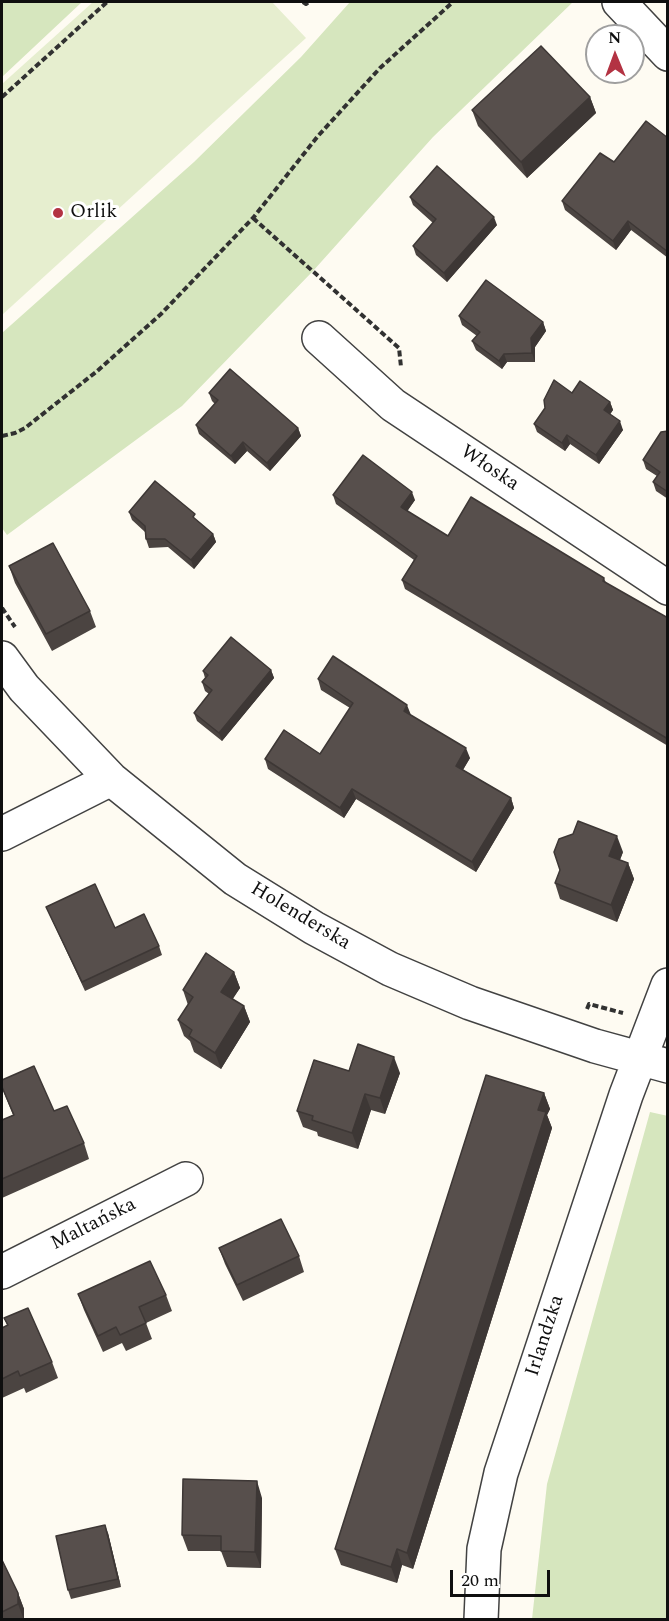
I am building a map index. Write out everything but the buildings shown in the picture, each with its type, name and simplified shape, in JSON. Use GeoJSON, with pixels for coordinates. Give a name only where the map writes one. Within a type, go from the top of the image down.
{"type":"FeatureCollection","features":[{"type":"Feature","properties":{"kind":"street"},"geometry":{"type":"LineString","coordinates":[[619,2],[668,54]]}},
{"type":"Feature","properties":{"kind":"street","name":"Włoska"},"geometry":{"type":"LineString","coordinates":[[319,338],[393,405],[668,588]]}},
{"type":"Feature","properties":{"kind":"street","name":"Holenderska"},"geometry":{"type":"LineString","coordinates":[[2,658],[24,688],[111,779],[235,879],[314,928],[390,969],[470,1003],[595,1046],[655,1062]]}},
{"type":"Feature","properties":{"kind":"street"},"geometry":{"type":"LineString","coordinates":[[2,834],[111,779]]}},
{"type":"Feature","properties":{"kind":"street"},"geometry":{"type":"LineString","coordinates":[[655,1062],[668,985]]}},
{"type":"Feature","properties":{"kind":"street","name":"Irlandzka"},"geometry":{"type":"LineString","coordinates":[[481,1620],[484,1549],[501,1473],[626,1095],[655,1062]]}},
{"type":"Feature","properties":{"kind":"street","name":"Maltańska"},"geometry":{"type":"LineString","coordinates":[[2,1272],[186,1179]]}},
{"type":"Feature","properties":{"kind":"path"},"geometry":{"type":"LineString","coordinates":[[2,97],[107,2]]}},
{"type":"Feature","properties":{"kind":"path"},"geometry":{"type":"LineString","coordinates":[[303,2],[306,4],[309,2]]}},
{"type":"Feature","properties":{"kind":"path"},"geometry":{"type":"LineString","coordinates":[[2,436],[25,428],[96,372],[161,314],[253,218],[318,136],[380,68],[453,2]]}},
{"type":"Feature","properties":{"kind":"path"},"geometry":{"type":"LineString","coordinates":[[253,218],[399,348],[403,384],[393,405]]}},
{"type":"Feature","properties":{"kind":"green space"},"geometry":{"type":"Polygon","coordinates":[[[2,2],[82,2],[2,77],[2,2]]]}},
{"type":"Feature","properties":{"kind":"green space","name":"Orlik"},"geometry":{"type":"Polygon","coordinates":[[[93,2],[272,2],[306,38],[2,315],[2,84],[93,2]]]}},
{"type":"Feature","properties":{"kind":"green space"},"geometry":{"type":"Polygon","coordinates":[[[350,2],[573,2],[433,137],[313,271],[182,406],[7,535],[2,528],[2,333],[194,162],[301,57],[350,2]]]}},
{"type":"Feature","properties":{"kind":"green space"},"geometry":{"type":"Polygon","coordinates":[[[650,1112],[668,1116],[667,1619],[532,1619],[547,1484],[650,1112]]]}},
{"type":"Feature","properties":{"kind":"place","name":"Orlik"},"geometry":{"type":"Point","coordinates":[58,213]}}]}
